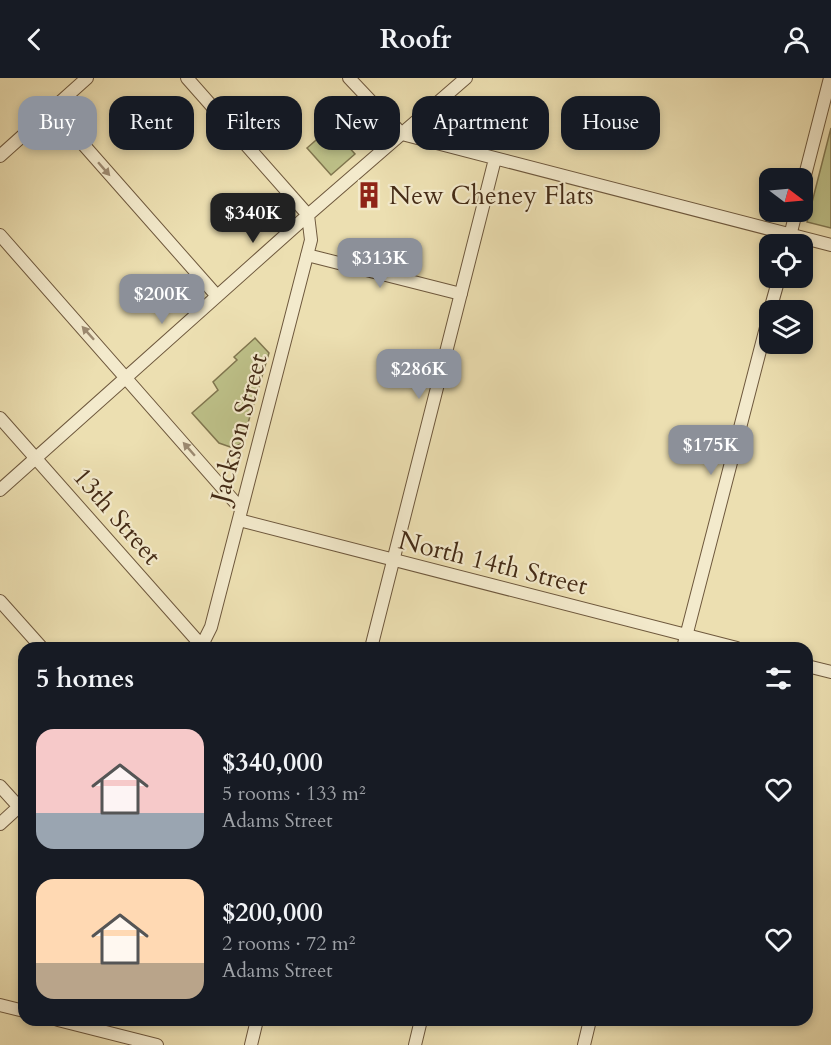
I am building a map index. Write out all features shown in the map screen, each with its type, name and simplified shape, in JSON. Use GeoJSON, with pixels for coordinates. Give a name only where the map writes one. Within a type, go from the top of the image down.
{"type":"FeatureCollection","features":[{"type":"Feature","properties":{"kind":"street"},"geometry":{"type":"LineString","coordinates":[[67,96],[87,78]]}},
{"type":"Feature","properties":{"kind":"street"},"geometry":{"type":"LineString","coordinates":[[187,78],[308,215]]}},
{"type":"Feature","properties":{"kind":"street"},"geometry":{"type":"LineString","coordinates":[[349,78],[402,134],[767,234]]}},
{"type":"Feature","properties":{"kind":"street"},"geometry":{"type":"LineString","coordinates":[[0,490],[308,215],[466,78]]}},
{"type":"Feature","properties":{"kind":"street"},"geometry":{"type":"LineString","coordinates":[[807,168],[830,78]]}},
{"type":"Feature","properties":{"kind":"street"},"geometry":{"type":"LineString","coordinates":[[0,156],[18,140]]}},
{"type":"Feature","properties":{"kind":"street"},"geometry":{"type":"LineString","coordinates":[[88,150],[217,296]]}},
{"type":"Feature","properties":{"kind":"street"},"geometry":{"type":"LineString","coordinates":[[373,642],[495,159]]}},
{"type":"Feature","properties":{"kind":"street","name":"Jackson Street"},"geometry":{"type":"LineString","coordinates":[[204,642],[211,627],[311,240],[308,215]]}},
{"type":"Feature","properties":{"kind":"street"},"geometry":{"type":"LineString","coordinates":[[0,235],[127,377],[240,514]]}},
{"type":"Feature","properties":{"kind":"street"},"geometry":{"type":"LineString","coordinates":[[813,243],[831,245]]}},
{"type":"Feature","properties":{"kind":"street"},"geometry":{"type":"LineString","coordinates":[[307,255],[461,294]]}},
{"type":"Feature","properties":{"kind":"street"},"geometry":{"type":"LineString","coordinates":[[684,642],[759,353]]}},
{"type":"Feature","properties":{"kind":"street","name":"13th Street"},"geometry":{"type":"LineString","coordinates":[[0,418],[197,642]]}},
{"type":"Feature","properties":{"kind":"street","name":"North 14th Street"},"geometry":{"type":"LineString","coordinates":[[240,514],[393,561],[713,642]]}},
{"type":"Feature","properties":{"kind":"street"},"geometry":{"type":"LineString","coordinates":[[0,601],[37,642]]}},
{"type":"Feature","properties":{"kind":"street"},"geometry":{"type":"LineString","coordinates":[[813,668],[831,672]]}},
{"type":"Feature","properties":{"kind":"street"},"geometry":{"type":"LineString","coordinates":[[0,786],[18,802]]}},
{"type":"Feature","properties":{"kind":"street"},"geometry":{"type":"LineString","coordinates":[[0,824],[18,808]]}},
{"type":"Feature","properties":{"kind":"street"},"geometry":{"type":"LineString","coordinates":[[0,1005],[18,1010]]}},
{"type":"Feature","properties":{"kind":"street"},"geometry":{"type":"LineString","coordinates":[[82,1026],[157,1045]]}},
{"type":"Feature","properties":{"kind":"street"},"geometry":{"type":"LineString","coordinates":[[251,1045],[256,1026]]}},
{"type":"Feature","properties":{"kind":"street"},"geometry":{"type":"LineString","coordinates":[[415,1045],[420,1026]]}},
{"type":"Feature","properties":{"kind":"street"},"geometry":{"type":"LineString","coordinates":[[584,1045],[589,1026]]}},
{"type":"Feature","properties":{"kind":"green space"},"geometry":{"type":"Polygon","coordinates":[[[831,128],[831,228],[807,222],[813,222],[813,198],[831,128]]]}},
{"type":"Feature","properties":{"kind":"green space"},"geometry":{"type":"Polygon","coordinates":[[[314,142],[314,150],[351,150],[355,154],[331,175],[307,148],[314,142]]]}},
{"type":"Feature","properties":{"kind":"green space"},"geometry":{"type":"Polygon","coordinates":[[[255,338],[269,353],[242,443],[233,448],[219,443],[192,413],[218,390],[213,382],[237,360],[234,357],[255,338]]]}},
{"type":"Feature","properties":{"kind":"place","name":"New Cheney Flats"},"geometry":{"type":"Point","coordinates":[369,195]}}]}
